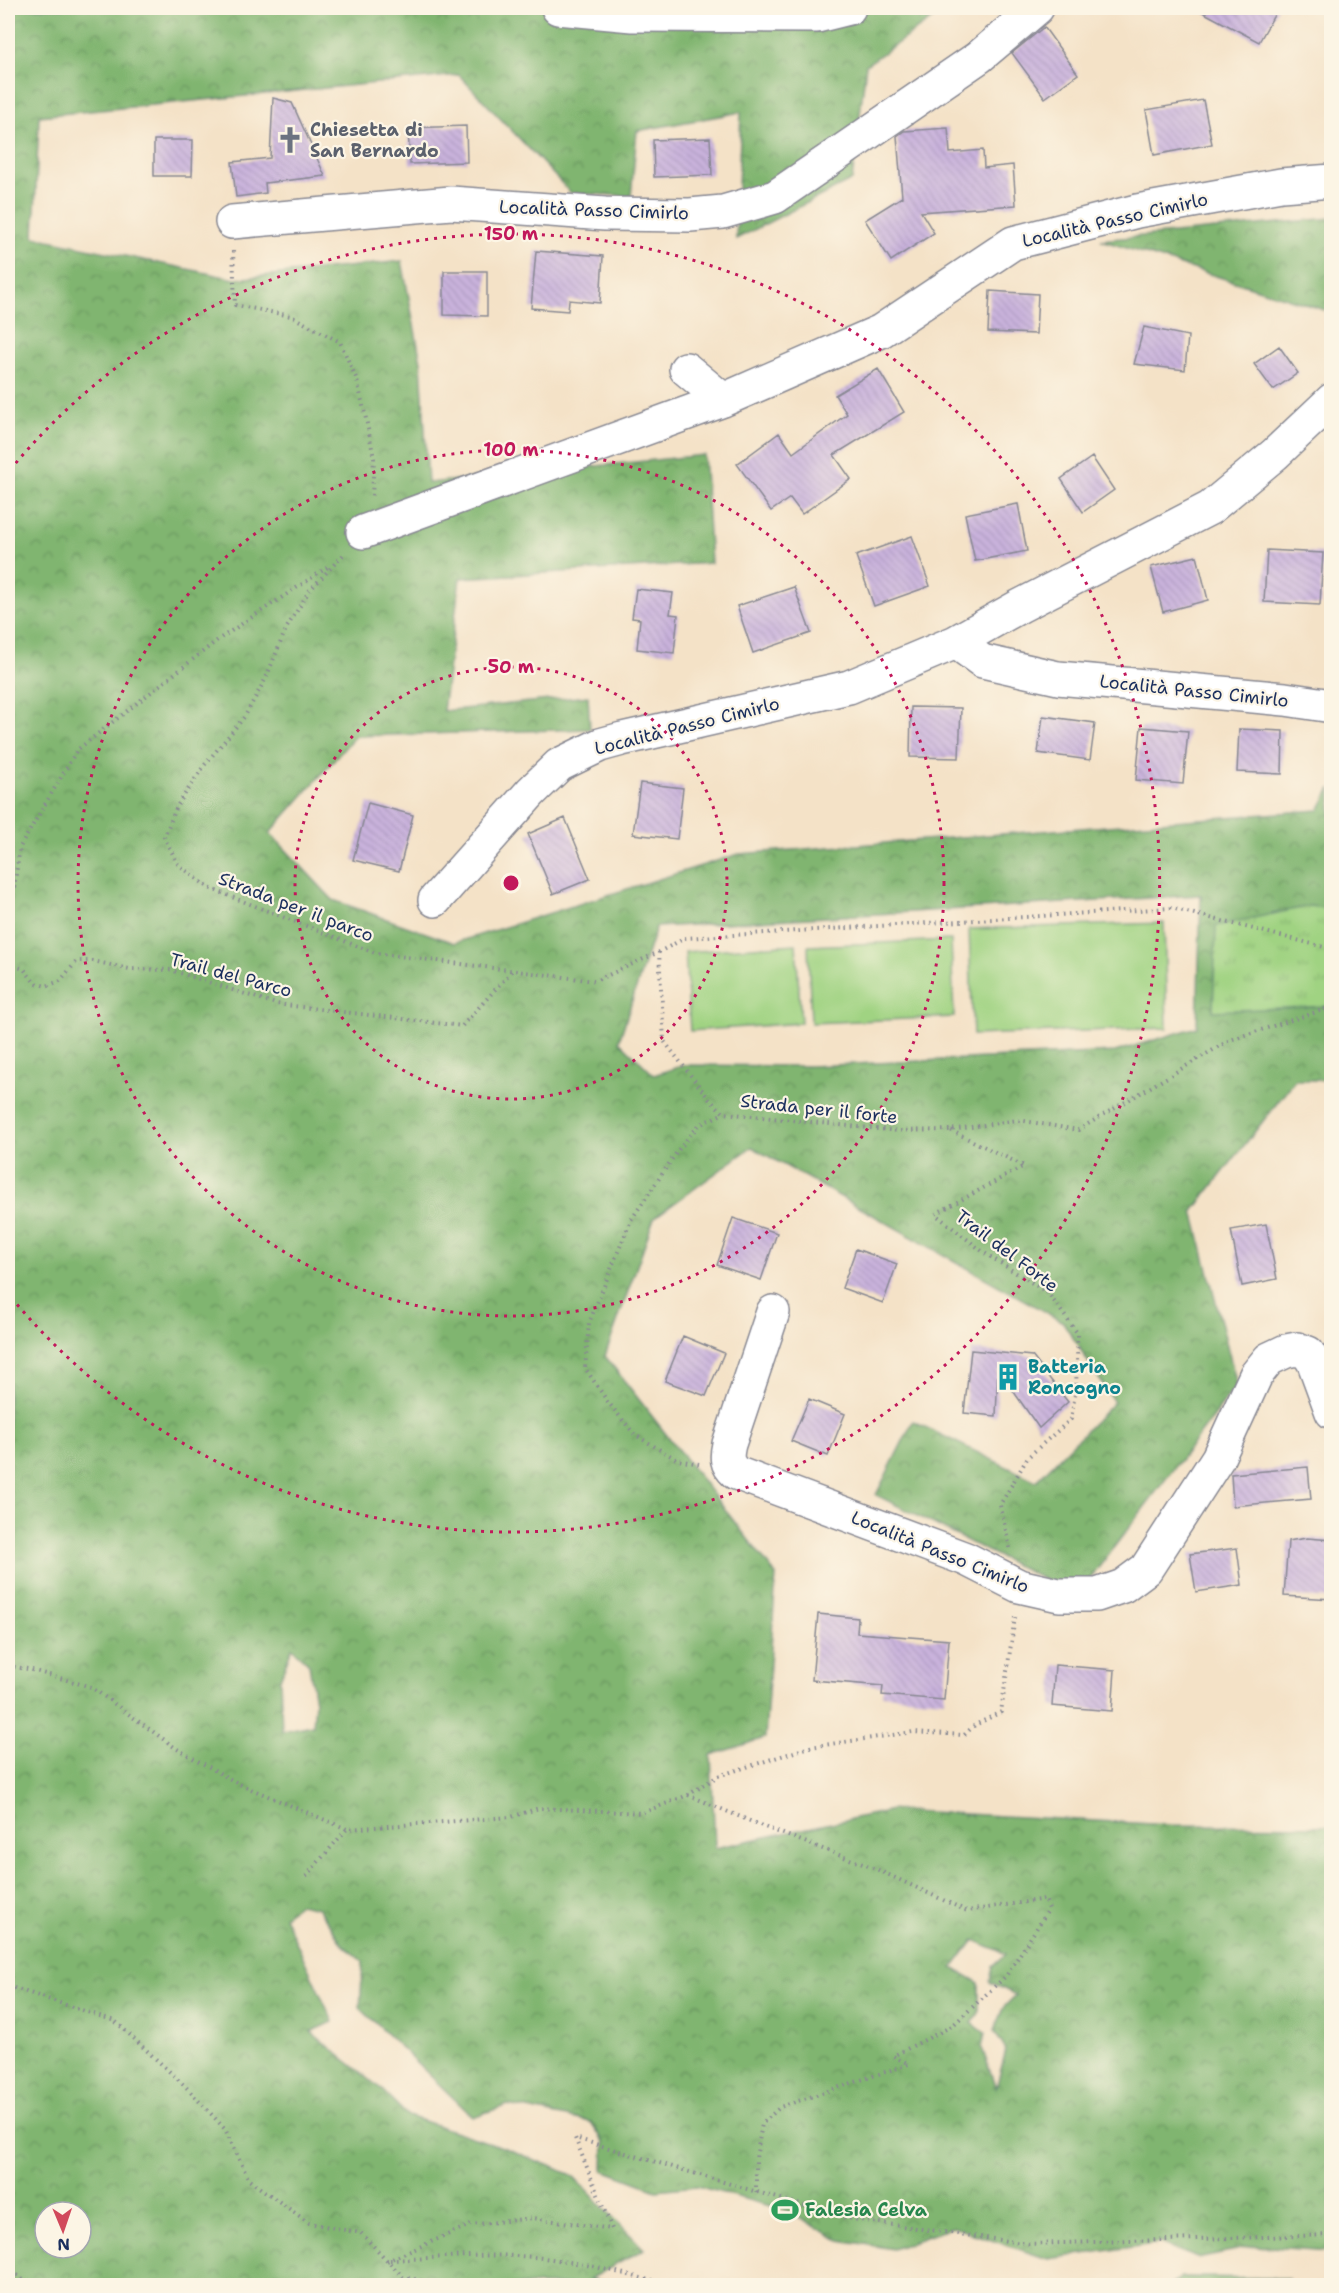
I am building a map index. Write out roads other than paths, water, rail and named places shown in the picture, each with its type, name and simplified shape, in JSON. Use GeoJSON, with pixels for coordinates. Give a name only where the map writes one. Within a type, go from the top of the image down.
{"type":"FeatureCollection","features":[{"type":"Feature","properties":{"kind":"street"},"geometry":{"type":"LineString","coordinates":[[558,8],[632,15],[805,16],[817,16],[849,8]]}},
{"type":"Feature","properties":{"kind":"street","name":"Località Passo Cimirlo"},"geometry":{"type":"LineString","coordinates":[[232,222],[451,203],[605,214],[690,215],[723,212],[774,197],[979,57],[1037,8]]}},
{"type":"Feature","properties":{"kind":"street","name":"Località Passo Cimirlo"},"geometry":{"type":"LineString","coordinates":[[363,532],[723,400],[881,331],[1013,243],[1137,211],[1281,185],[1332,181]]}},
{"type":"Feature","properties":{"kind":"street"},"geometry":{"type":"LineString","coordinates":[[686,369],[723,400]]}},
{"type":"Feature","properties":{"kind":"street","name":"Località Passo Cimirlo"},"geometry":{"type":"LineString","coordinates":[[435,900],[531,792],[560,765],[600,745],[622,739],[849,687],[956,642],[1020,606],[1210,508],[1275,454],[1332,400]]}},
{"type":"Feature","properties":{"kind":"street","name":"Località Passo Cimirlo"},"geometry":{"type":"LineString","coordinates":[[956,642],[982,661],[1058,678],[1285,699],[1332,706]]}},
{"type":"Feature","properties":{"kind":"street","name":"Località Passo Cimirlo"},"geometry":{"type":"LineString","coordinates":[[773,1312],[726,1456],[729,1467],[736,1473],[966,1559],[1019,1586],[1059,1595],[1097,1595],[1123,1586],[1146,1569],[1218,1458],[1256,1375],[1269,1359],[1286,1351],[1297,1349],[1308,1353],[1332,1412]]}},
{"type":"Feature","properties":{"kind":"place","name":"Chiesetta di San Bernardo"},"geometry":{"type":"Point","coordinates":[290,140]}},
{"type":"Feature","properties":{"kind":"place","name":"Batteria Roncogno"},"geometry":{"type":"Point","coordinates":[1008,1377]}},
{"type":"Feature","properties":{"kind":"place","name":"Falesia Celva"},"geometry":{"type":"Point","coordinates":[785,2210]}}]}
